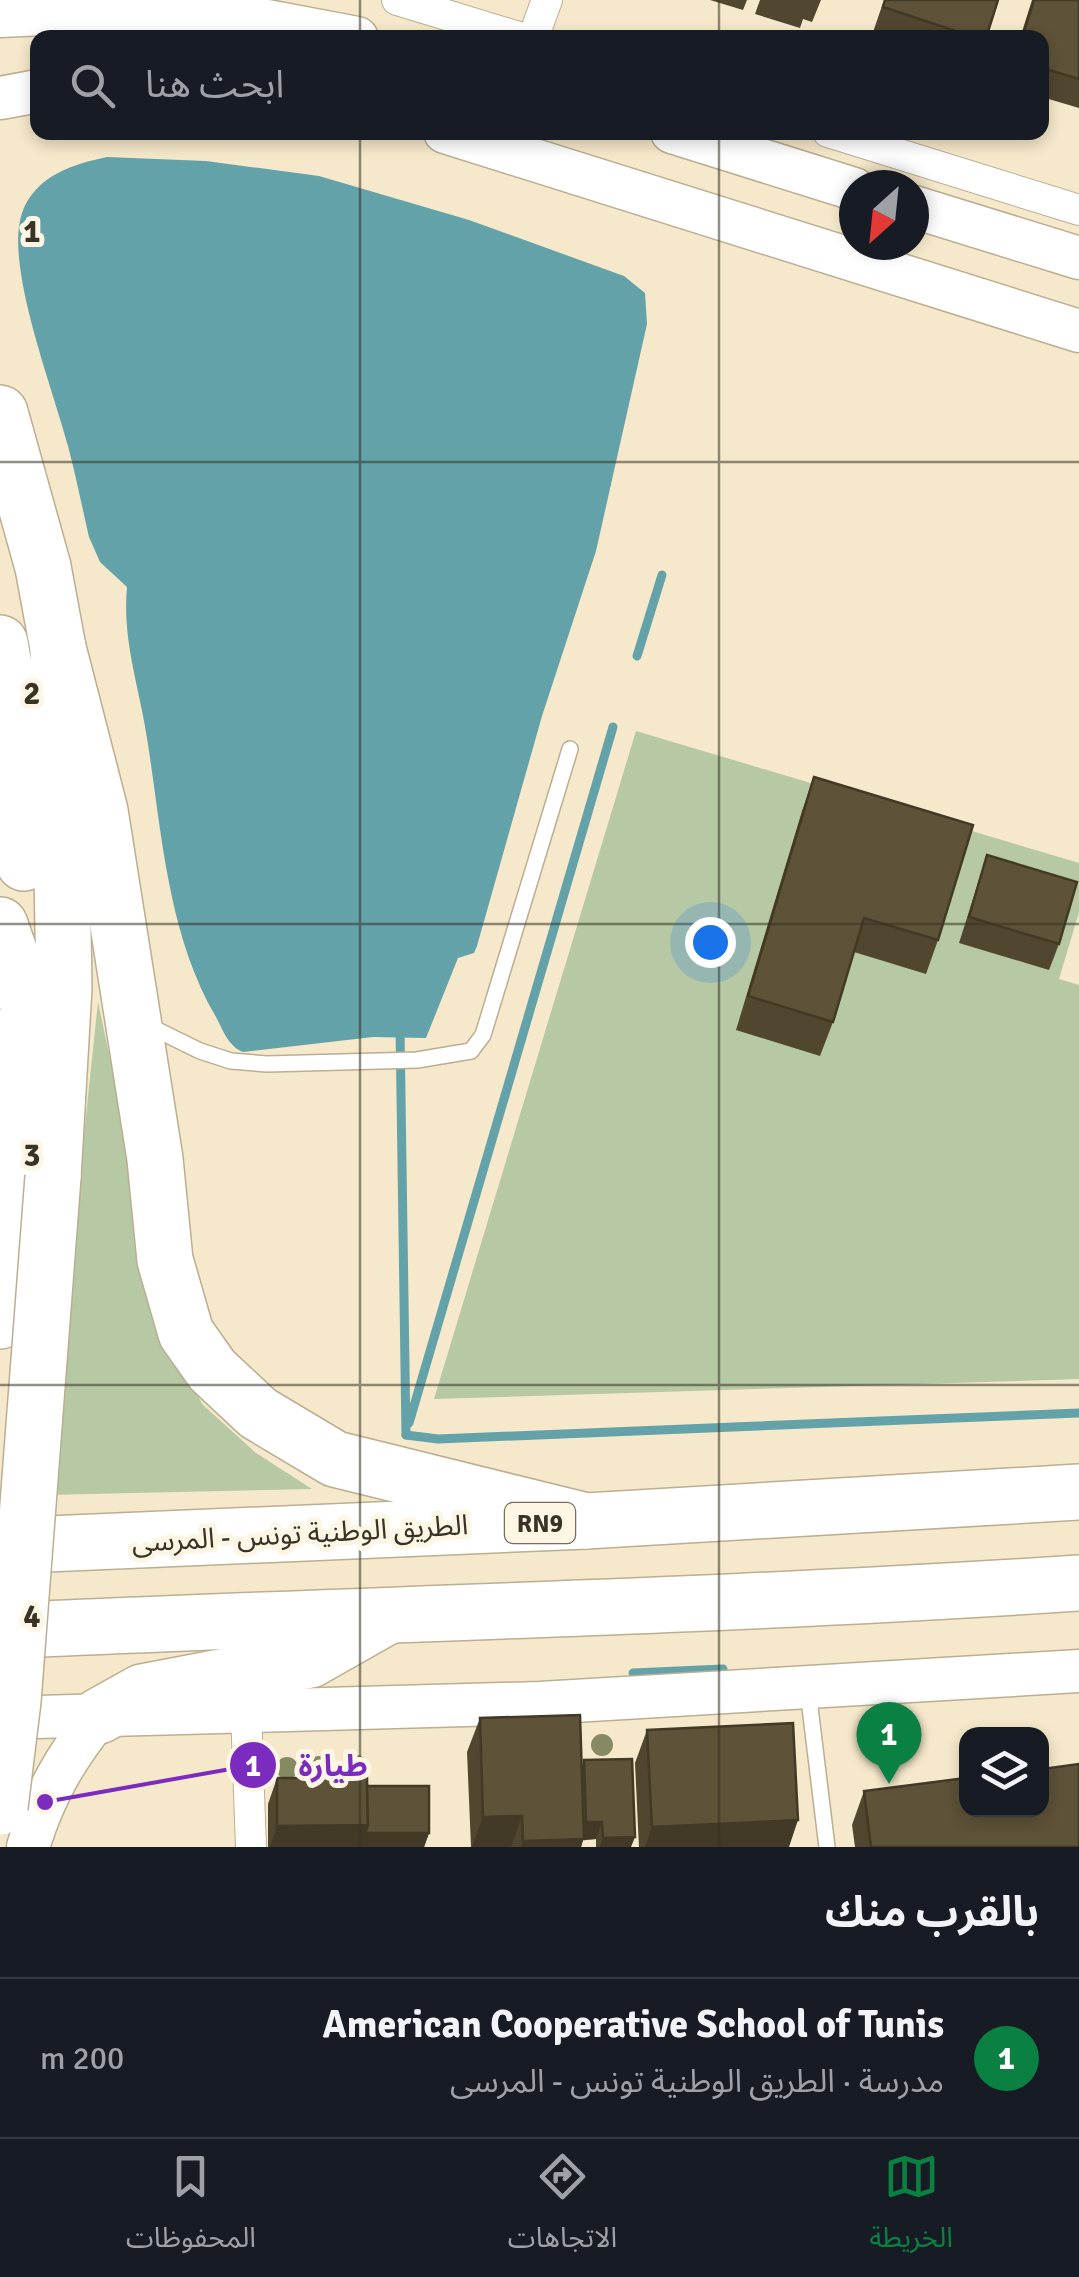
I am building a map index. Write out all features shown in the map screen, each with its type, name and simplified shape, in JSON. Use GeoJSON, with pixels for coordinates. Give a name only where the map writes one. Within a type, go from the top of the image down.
{"type":"FeatureCollection","features":[{"type":"Feature","properties":{"kind":"highway"},"geometry":{"type":"LineString","coordinates":[[0,413],[42,567],[58,648],[100,811],[134,1019],[166,1260],[186,1333],[212,1370],[258,1412],[335,1459],[586,1520]]}},
{"type":"Feature","properties":{"kind":"highway"},"geometry":{"type":"LineString","coordinates":[[0,643],[8,670],[24,811],[33,1176],[13,1701],[0,1807]]}},
{"type":"Feature","properties":{"kind":"highway"},"geometry":{"type":"LineString","coordinates":[[0,1321],[33,1176],[64,986],[58,648]]}},
{"type":"Feature","properties":{"kind":"highway"},"geometry":{"type":"LineString","coordinates":[[0,925],[26,999]]}},
{"type":"Feature","properties":{"kind":"highway","name":"الطريق الوطنية تونس - المرسى"},"geometry":{"type":"LineString","coordinates":[[0,1546],[586,1520],[1079,1492]]}},
{"type":"Feature","properties":{"kind":"highway"},"geometry":{"type":"LineString","coordinates":[[0,1630],[394,1612],[792,1602],[1079,1582]]}},
{"type":"Feature","properties":{"kind":"highway"},"geometry":{"type":"LineString","coordinates":[[100,1716],[142,1692],[310,1660],[394,1612]]}},
{"type":"Feature","properties":{"kind":"street"},"geometry":{"type":"LineString","coordinates":[[397,0],[496,30]]}},
{"type":"Feature","properties":{"kind":"street"},"geometry":{"type":"LineString","coordinates":[[537,30],[547,0]]}},
{"type":"Feature","properties":{"kind":"street"},"geometry":{"type":"LineString","coordinates":[[0,16],[132,10],[228,16],[310,30]]}},
{"type":"Feature","properties":{"kind":"street"},"geometry":{"type":"LineString","coordinates":[[0,98],[30,93]]}},
{"type":"Feature","properties":{"kind":"street"},"geometry":{"type":"LineString","coordinates":[[471,140],[1079,330]]}},
{"type":"Feature","properties":{"kind":"street"},"geometry":{"type":"LineString","coordinates":[[698,140],[839,184]]}},
{"type":"Feature","properties":{"kind":"street"},"geometry":{"type":"LineString","coordinates":[[854,140],[1079,210]]}},
{"type":"Feature","properties":{"kind":"street"},"geometry":{"type":"LineString","coordinates":[[929,212],[1079,258]]}},
{"type":"Feature","properties":{"kind":"street"},"geometry":{"type":"LineString","coordinates":[[0,1718],[540,1703],[1079,1671]]}},
{"type":"Feature","properties":{"kind":"street"},"geometry":{"type":"LineString","coordinates":[[246,1711],[252,1847]]}},
{"type":"Feature","properties":{"kind":"street"},"geometry":{"type":"LineString","coordinates":[[28,1847],[42,1800],[62,1763],[100,1716]]}},
{"type":"Feature","properties":{"kind":"lane"},"geometry":{"type":"LineString","coordinates":[[134,1019],[231,1061],[418,1060],[471,1051],[483,1035],[570,749]]}},
{"type":"Feature","properties":{"kind":"lane"},"geometry":{"type":"LineString","coordinates":[[808,1687],[828,1847]]}},
{"type":"Feature","properties":{"kind":"green space"},"geometry":{"type":"Polygon","coordinates":[[[636,731],[1079,863],[1079,912],[1059,979],[1079,985],[1079,1379],[434,1399],[636,731]]]}},
{"type":"Feature","properties":{"kind":"green space"},"geometry":{"type":"Polygon","coordinates":[[[98,1002],[169,1336],[202,1404],[256,1453],[312,1489],[46,1495],[98,1002]]]}},
{"type":"Feature","properties":{"kind":"water"},"geometry":{"type":"Polygon","coordinates":[[[107,157],[206,161],[319,176],[469,220],[624,276],[645,293],[647,324],[596,551],[542,716],[477,946],[474,953],[458,958],[426,1038],[373,1037],[243,1052],[233,1046],[224,1032],[187,951],[169,881],[129,644],[127,587],[100,562],[89,537],[68,446],[33,328],[20,264],[18,236],[22,213],[36,190],[69,168],[107,157]]]}},
{"type":"Feature","properties":{"kind":"building"},"geometry":{"type":"Polygon","coordinates":[[[885,0],[998,0],[989,30],[953,30],[883,7],[885,0]]]}},
{"type":"Feature","properties":{"kind":"building"},"geometry":{"type":"Polygon","coordinates":[[[1034,0],[1079,0],[1079,79],[1049,70],[1049,30],[1025,30],[1034,0]]]}},
{"type":"Feature","properties":{"kind":"building"},"geometry":{"type":"Polygon","coordinates":[[[814,777],[973,825],[938,940],[864,918],[833,1022],[748,996],[814,777]]]}},
{"type":"Feature","properties":{"kind":"building"},"geometry":{"type":"Polygon","coordinates":[[[987,855],[1077,882],[1059,944],[969,917],[987,855]]]}},
{"type":"Feature","properties":{"kind":"building"},"geometry":{"type":"Polygon","coordinates":[[[580,1715],[584,1839],[523,1841],[522,1816],[483,1817],[480,1718],[580,1715]]]}},
{"type":"Feature","properties":{"kind":"building"},"geometry":{"type":"Polygon","coordinates":[[[793,1723],[798,1820],[652,1827],[647,1730],[793,1723]]]}},
{"type":"Feature","properties":{"kind":"building"},"geometry":{"type":"Polygon","coordinates":[[[632,1759],[635,1837],[603,1838],[602,1822],[586,1822],[584,1760],[632,1759]]]}},
{"type":"Feature","properties":{"kind":"building"},"geometry":{"type":"Polygon","coordinates":[[[1079,1764],[1079,1847],[871,1847],[864,1791],[959,1779],[959,1817],[1049,1817],[1049,1768],[1079,1764]]]}},
{"type":"Feature","properties":{"kind":"building"},"geometry":{"type":"Polygon","coordinates":[[[277,1778],[367,1778],[368,1825],[277,1826],[277,1778]]]}},
{"type":"Feature","properties":{"kind":"building"},"geometry":{"type":"Polygon","coordinates":[[[367,1786],[429,1786],[429,1833],[365,1833],[367,1786]]]}},
{"type":"Feature","properties":{"kind":"waterway"},"geometry":{"type":"LineString","coordinates":[[637,656],[662,575]]}},
{"type":"Feature","properties":{"kind":"waterway"},"geometry":{"type":"LineString","coordinates":[[409,1423],[613,727]]}},
{"type":"Feature","properties":{"kind":"waterway"},"geometry":{"type":"LineString","coordinates":[[400,1028],[406,1435]]}},
{"type":"Feature","properties":{"kind":"waterway"},"geometry":{"type":"LineString","coordinates":[[406,1435],[438,1439],[1079,1413]]}},
{"type":"Feature","properties":{"kind":"waterway"},"geometry":{"type":"LineString","coordinates":[[633,1673],[723,1669]]}},
{"type":"Feature","properties":{"kind":"place","name":"American Cooperative School of Tunis"},"geometry":{"type":"Point","coordinates":[889,1784]}},
{"type":"Feature","properties":{"kind":"place","name":"طيارة"},"geometry":{"type":"Point","coordinates":[45,1802]}}]}
